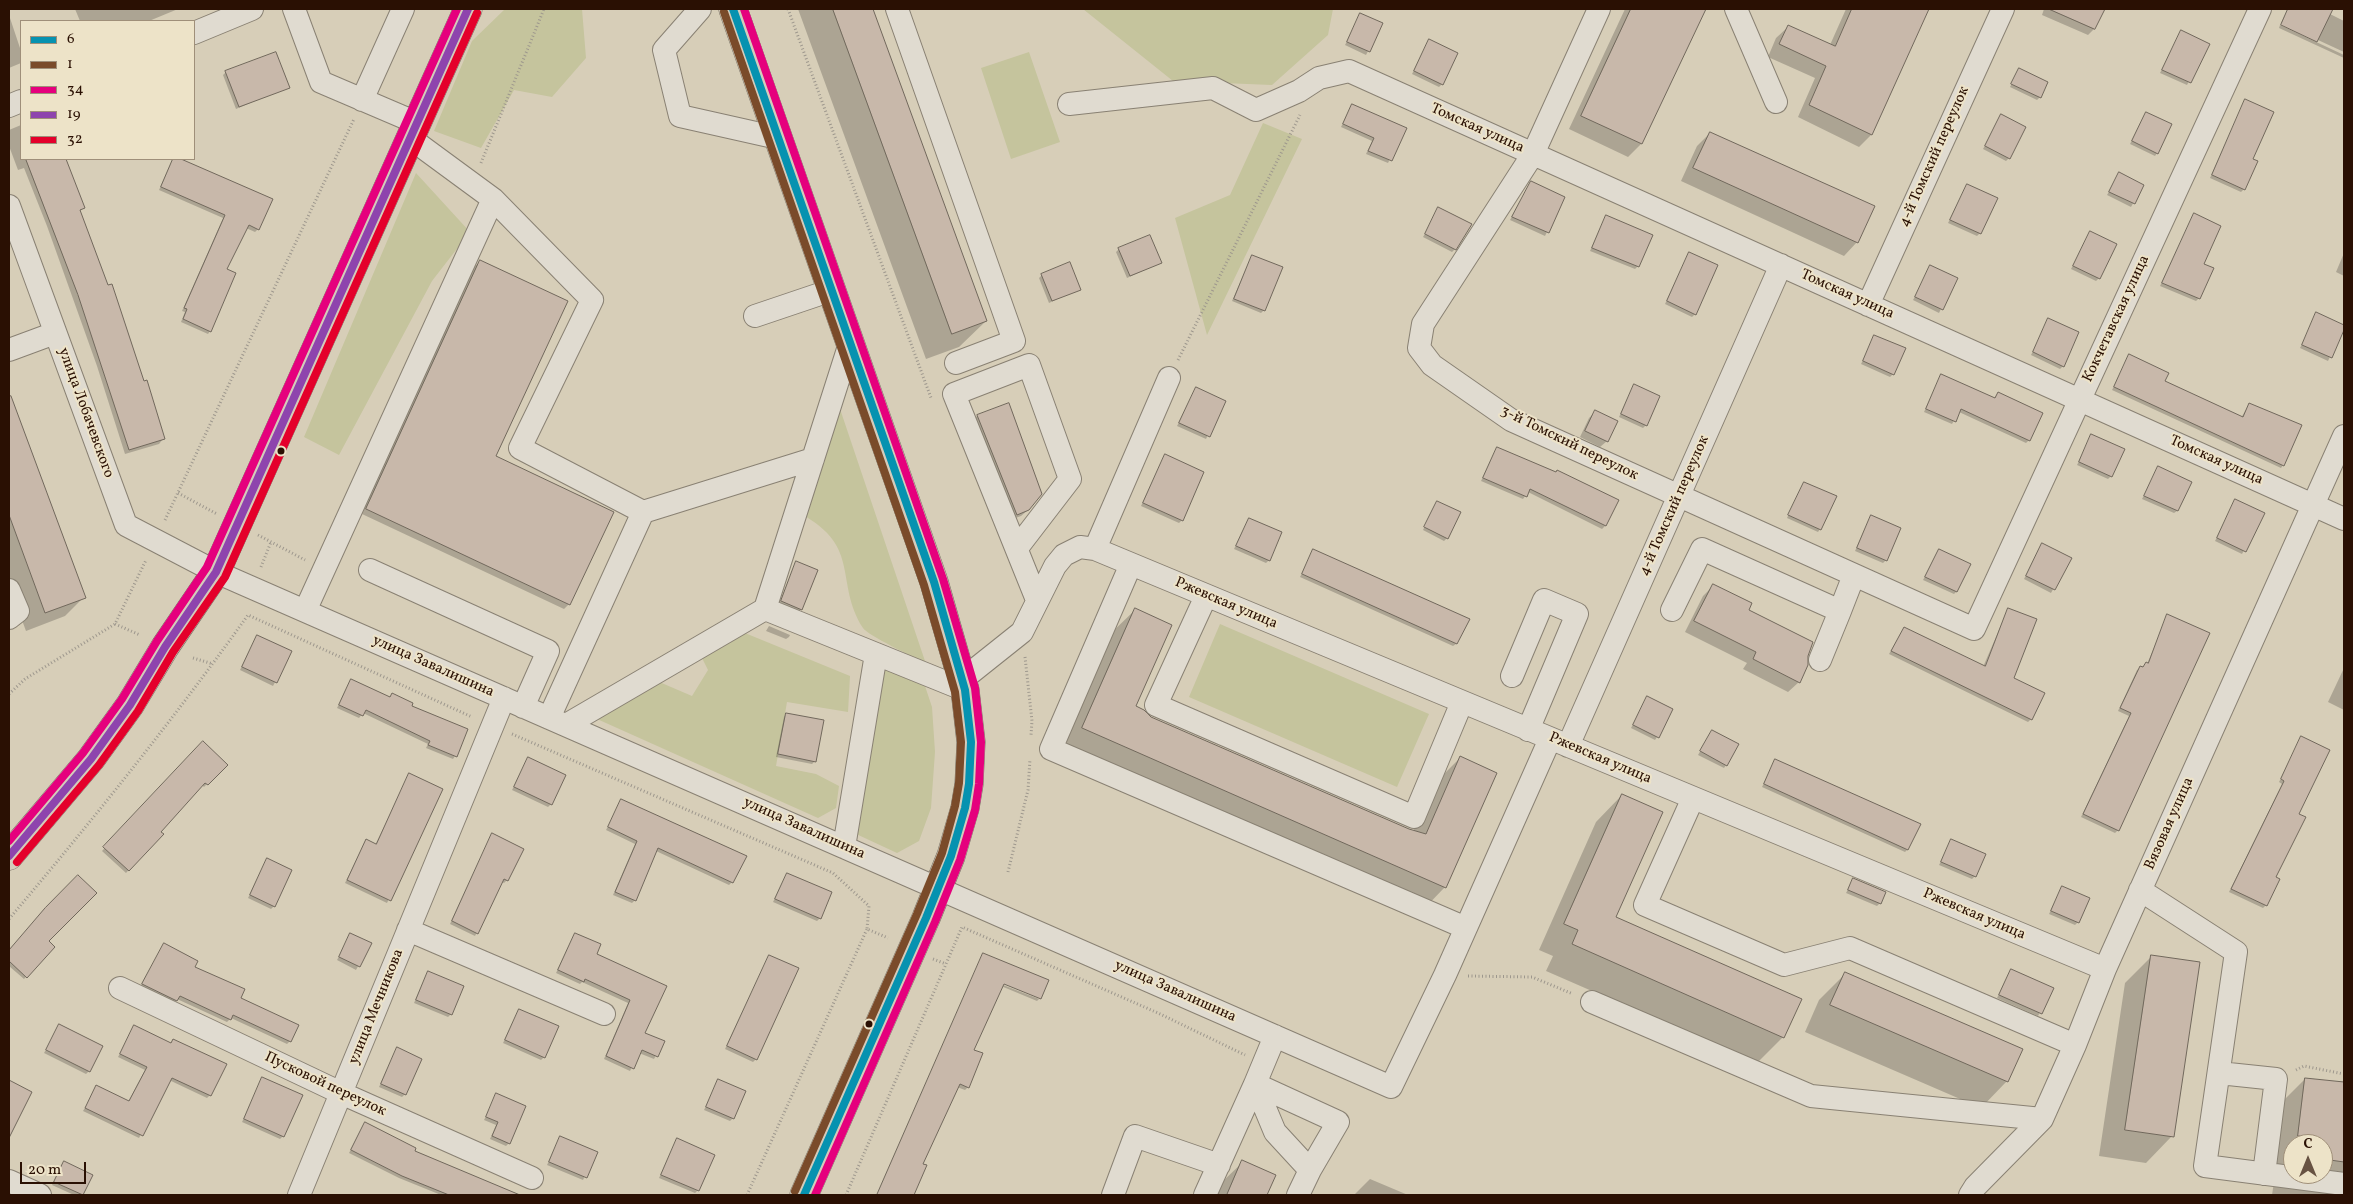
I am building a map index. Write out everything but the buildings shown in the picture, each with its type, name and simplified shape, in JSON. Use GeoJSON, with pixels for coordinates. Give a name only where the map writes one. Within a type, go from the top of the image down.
{"type":"FeatureCollection","features":[{"type":"Feature","properties":{"kind":"main road"},"geometry":{"type":"LineString","coordinates":[[9,856],[91,759],[130,705],[165,647],[216,572],[468,9]]}},
{"type":"Feature","properties":{"kind":"main road"},"geometry":{"type":"LineString","coordinates":[[733,9],[934,582],[964,685],[971,742],[969,784],[958,834],[938,888],[804,1195]]}},
{"type":"Feature","properties":{"kind":"street"},"geometry":{"type":"LineString","coordinates":[[195,32],[252,9]]}},
{"type":"Feature","properties":{"kind":"street"},"geometry":{"type":"LineString","coordinates":[[294,9],[321,82],[362,100],[414,131],[473,184],[493,199],[592,300],[520,448],[643,512],[813,459]]}},
{"type":"Feature","properties":{"kind":"street"},"geometry":{"type":"LineString","coordinates":[[362,100],[403,9]]}},
{"type":"Feature","properties":{"kind":"street"},"geometry":{"type":"LineString","coordinates":[[700,9],[664,50],[680,116],[778,138]]}},
{"type":"Feature","properties":{"kind":"street"},"geometry":{"type":"LineString","coordinates":[[897,9],[1014,341],[956,362]]}},
{"type":"Feature","properties":{"kind":"street","name":"3-й Томский переулок"},"geometry":{"type":"LineString","coordinates":[[1599,9],[1533,154],[1423,324],[1419,348],[1432,366],[1511,420],[1974,629]]}},
{"type":"Feature","properties":{"kind":"street"},"geometry":{"type":"LineString","coordinates":[[1736,9],[1776,102]]}},
{"type":"Feature","properties":{"kind":"street","name":"4-й Томский переулок"},"geometry":{"type":"LineString","coordinates":[[1868,304],[2003,9]]}},
{"type":"Feature","properties":{"kind":"street","name":"Кокчетавская улица"},"geometry":{"type":"LineString","coordinates":[[1974,629],[2260,9]]}},
{"type":"Feature","properties":{"kind":"street","name":"Томская улица"},"geometry":{"type":"LineString","coordinates":[[1069,104],[1213,88],[1256,110],[1298,92],[1319,78],[1349,71],[2344,519]]}},
{"type":"Feature","properties":{"kind":"street"},"geometry":{"type":"LineString","coordinates":[[305,611],[493,199]]}},
{"type":"Feature","properties":{"kind":"street","name":"улица Лобачевского"},"geometry":{"type":"LineString","coordinates":[[9,206],[126,525],[216,572]]}},
{"type":"Feature","properties":{"kind":"street","name":"4-й Томский переулок"},"geometry":{"type":"LineString","coordinates":[[1391,1087],[1466,928],[1679,496],[1781,266]]}},
{"type":"Feature","properties":{"kind":"street"},"geometry":{"type":"LineString","coordinates":[[755,316],[832,290]]}},
{"type":"Feature","properties":{"kind":"street"},"geometry":{"type":"LineString","coordinates":[[9,350],[55,333]]}},
{"type":"Feature","properties":{"kind":"street"},"geometry":{"type":"LineString","coordinates":[[557,722],[765,609],[850,343]]}},
{"type":"Feature","properties":{"kind":"street"},"geometry":{"type":"LineString","coordinates":[[1017,548],[1070,479],[1029,365],[954,394],[1037,600]]}},
{"type":"Feature","properties":{"kind":"street"},"geometry":{"type":"LineString","coordinates":[[765,609],[876,654],[964,685],[1022,632],[1055,566],[1064,555],[1080,547],[1094,549],[1169,378]]}},
{"type":"Feature","properties":{"kind":"street","name":"Вязовая улица"},"geometry":{"type":"LineString","coordinates":[[1970,1195],[1975,1187],[2042,1119],[2075,1045],[2105,969],[2344,436]]}},
{"type":"Feature","properties":{"kind":"street"},"geometry":{"type":"LineString","coordinates":[[557,722],[643,512]]}},
{"type":"Feature","properties":{"kind":"street","name":"Ржевская улица"},"geometry":{"type":"LineString","coordinates":[[1094,549],[2105,969]]}},
{"type":"Feature","properties":{"kind":"street"},"geometry":{"type":"LineString","coordinates":[[1672,610],[1702,549],[1840,611]]}},
{"type":"Feature","properties":{"kind":"street"},"geometry":{"type":"LineString","coordinates":[[1131,564],[1051,749],[1466,928]]}},
{"type":"Feature","properties":{"kind":"street","name":"улица Мечникова"},"geometry":{"type":"LineString","coordinates":[[299,1195],[493,726],[514,703],[548,651],[370,570]]}},
{"type":"Feature","properties":{"kind":"street","name":"улица Завалишина"},"geometry":{"type":"LineString","coordinates":[[216,572],[1391,1087]]}},
{"type":"Feature","properties":{"kind":"street"},"geometry":{"type":"LineString","coordinates":[[1820,660],[1854,575]]}},
{"type":"Feature","properties":{"kind":"street"},"geometry":{"type":"LineString","coordinates":[[9,590],[18,611],[9,618]]}},
{"type":"Feature","properties":{"kind":"street"},"geometry":{"type":"LineString","coordinates":[[1206,596],[1156,705],[1414,817],[1462,702]]}},
{"type":"Feature","properties":{"kind":"street"},"geometry":{"type":"LineString","coordinates":[[1512,676],[1544,600],[1577,614],[1528,730]]}},
{"type":"Feature","properties":{"kind":"street"},"geometry":{"type":"LineString","coordinates":[[844,847],[876,654]]}},
{"type":"Feature","properties":{"kind":"street"},"geometry":{"type":"LineString","coordinates":[[1693,798],[1645,905],[1784,965],[1850,948],[2075,1045]]}},
{"type":"Feature","properties":{"kind":"street"},"geometry":{"type":"LineString","coordinates":[[2140,890],[2236,952],[2205,1166],[2344,1184]]}},
{"type":"Feature","properties":{"kind":"street","name":"улица Мечникова"},"geometry":{"type":"LineString","coordinates":[[408,930],[604,1014]]}},
{"type":"Feature","properties":{"kind":"street","name":"Пусковой переулок"},"geometry":{"type":"LineString","coordinates":[[120,988],[341,1093],[532,1178]]}},
{"type":"Feature","properties":{"kind":"street"},"geometry":{"type":"LineString","coordinates":[[1592,1002],[1811,1096],[2042,1119]]}},
{"type":"Feature","properties":{"kind":"street"},"geometry":{"type":"LineString","coordinates":[[1205,1195],[1274,1036]]}},
{"type":"Feature","properties":{"kind":"street"},"geometry":{"type":"LineString","coordinates":[[2219,1073],[2276,1079],[2264,1174]]}},
{"type":"Feature","properties":{"kind":"street"},"geometry":{"type":"LineString","coordinates":[[1259,1074],[1275,1132],[1310,1170]]}},
{"type":"Feature","properties":{"kind":"street"},"geometry":{"type":"LineString","coordinates":[[1259,1074],[1338,1122],[1298,1195]]}},
{"type":"Feature","properties":{"kind":"street"},"geometry":{"type":"LineString","coordinates":[[1113,1195],[1135,1136],[1218,1165]]}},
{"type":"Feature","properties":{"kind":"street"},"geometry":{"type":"LineString","coordinates":[[9,1182],[40,1195]]}},
{"type":"Feature","properties":{"kind":"path"},"geometry":{"type":"LineString","coordinates":[[473,184],[544,9]]}},
{"type":"Feature","properties":{"kind":"path"},"geometry":{"type":"LineString","coordinates":[[788,9],[933,402]]}},
{"type":"Feature","properties":{"kind":"path"},"geometry":{"type":"LineString","coordinates":[[9,694],[25,679],[115,624],[362,100]]}},
{"type":"Feature","properties":{"kind":"path"},"geometry":{"type":"LineString","coordinates":[[1169,378],[1301,113]]}},
{"type":"Feature","properties":{"kind":"path"},"geometry":{"type":"LineString","coordinates":[[9,919],[92,821],[213,664],[248,615],[493,726],[833,873],[869,906],[867,929],[747,1195]]}},
{"type":"Feature","properties":{"kind":"path"},"geometry":{"type":"LineString","coordinates":[[115,624],[140,636]]}},
{"type":"Feature","properties":{"kind":"path"},"geometry":{"type":"LineString","coordinates":[[1022,632],[1032,721],[1031,738]]}},
{"type":"Feature","properties":{"kind":"path"},"geometry":{"type":"LineString","coordinates":[[193,658],[213,664]]}},
{"type":"Feature","properties":{"kind":"path"},"geometry":{"type":"LineString","coordinates":[[1008,872],[1028,790],[1030,756]]}},
{"type":"Feature","properties":{"kind":"path"},"geometry":{"type":"LineString","coordinates":[[846,1195],[962,927],[1158,1013],[1259,1074]]}},
{"type":"Feature","properties":{"kind":"path"},"geometry":{"type":"LineString","coordinates":[[867,929],[888,938]]}},
{"type":"Feature","properties":{"kind":"path"},"geometry":{"type":"LineString","coordinates":[[930,958],[946,964]]}},
{"type":"Feature","properties":{"kind":"path"},"geometry":{"type":"LineString","coordinates":[[1445,975],[1532,977],[1592,1002]]}},
{"type":"Feature","properties":{"kind":"path"},"geometry":{"type":"LineString","coordinates":[[2276,1079],[2304,1066],[2344,1074]]}},
{"type":"Feature","properties":{"kind":"green space"},"geometry":{"type":"Polygon","coordinates":[[[505,9],[582,9],[586,58],[552,97],[514,90],[481,148],[434,131],[472,41],[505,9]]]}},
{"type":"Feature","properties":{"kind":"green space"},"geometry":{"type":"Polygon","coordinates":[[[1083,9],[1333,9],[1328,35],[1272,85],[1173,81],[1083,9]]]}},
{"type":"Feature","properties":{"kind":"green space"},"geometry":{"type":"Polygon","coordinates":[[[1029,52],[1060,142],[1011,159],[981,68],[1029,52]]]}},
{"type":"Feature","properties":{"kind":"green space"},"geometry":{"type":"Polygon","coordinates":[[[1263,123],[1302,139],[1207,335],[1175,218],[1230,195],[1263,123]]]}},
{"type":"Feature","properties":{"kind":"green space"},"geometry":{"type":"Polygon","coordinates":[[[416,173],[470,232],[432,281],[339,455],[304,437],[416,173]]]}},
{"type":"Feature","properties":{"kind":"green space"},"geometry":{"type":"Polygon","coordinates":[[[836,397],[926,664],[882,641],[863,628],[850,595],[840,552],[832,539],[820,526],[801,514],[836,397]]]}},
{"type":"Feature","properties":{"kind":"green space"},"geometry":{"type":"Polygon","coordinates":[[[1220,624],[1429,714],[1397,787],[1189,697],[1220,624]]]}},
{"type":"Feature","properties":{"kind":"green space"},"geometry":{"type":"Polygon","coordinates":[[[740,631],[850,676],[848,712],[787,702],[776,766],[816,774],[839,786],[836,808],[818,818],[597,719],[657,681],[692,696],[708,670],[699,652],[740,631]]]}},
{"type":"Feature","properties":{"kind":"green space"},"geometry":{"type":"Polygon","coordinates":[[[880,663],[923,680],[932,707],[935,752],[931,808],[919,841],[897,853],[854,833],[880,663]]]}},
{"type":"Feature","properties":{"kind":"transit line","name":"34"},"geometry":{"type":"LineString","coordinates":[[9,841],[83,753],[122,699],[157,641],[207,567],[457,9]]}},
{"type":"Feature","properties":{"kind":"transit line","name":"19"},"geometry":{"type":"LineString","coordinates":[[9,856],[91,759],[130,705],[165,647],[216,572],[468,9]]}},
{"type":"Feature","properties":{"kind":"transit line","name":"6"},"geometry":{"type":"LineString","coordinates":[[733,9],[934,582],[965,690],[971,742],[969,784],[965,808],[951,856],[926,918],[804,1195]]}},
{"type":"Feature","properties":{"kind":"transit line","name":"34"},"geometry":{"type":"LineString","coordinates":[[744,9],[943,579],[975,688],[981,742],[979,784],[975,810],[960,860],[935,922],[815,1195]]}},
{"type":"Feature","properties":{"kind":"transit line","name":"1"},"geometry":{"type":"LineString","coordinates":[[724,12],[924,585],[955,692],[961,742],[959,783],[955,806],[942,853],[795,1191]]}},
{"type":"Feature","properties":{"kind":"transit line","name":"32"},"geometry":{"type":"LineString","coordinates":[[17,862],[99,765],[138,711],[173,652],[225,577],[477,13]]}}]}
